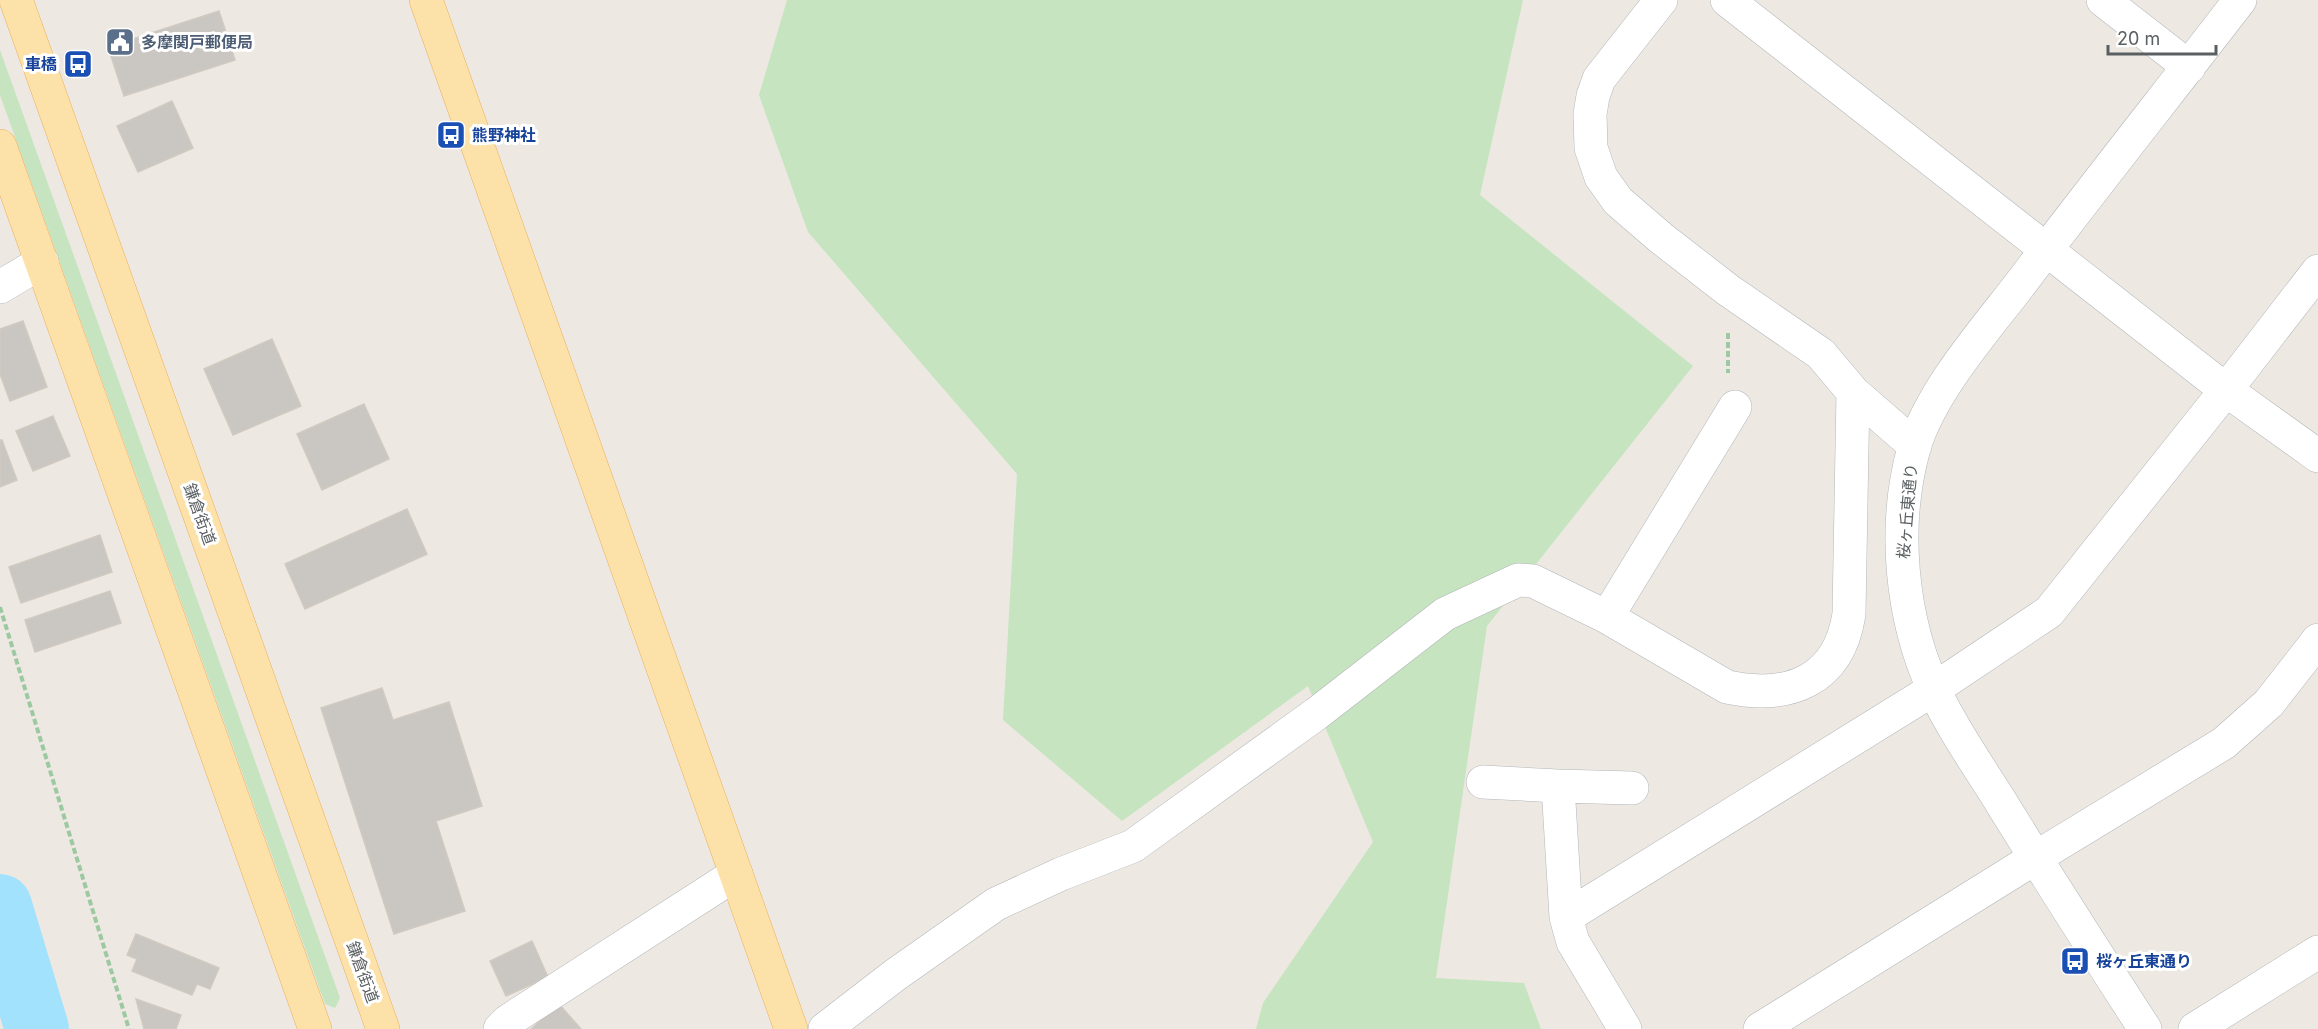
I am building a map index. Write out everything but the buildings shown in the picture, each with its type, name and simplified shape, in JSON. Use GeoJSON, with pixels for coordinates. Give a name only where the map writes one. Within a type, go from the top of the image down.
{"type":"FeatureCollection","features":[{"type":"Feature","properties":{"kind":"main road","name":"鎌倉街道"},"geometry":{"type":"LineString","coordinates":[[16,0],[383,1029]]}},
{"type":"Feature","properties":{"kind":"main road"},"geometry":{"type":"LineString","coordinates":[[426,0],[791,1029]]}},
{"type":"Feature","properties":{"kind":"main road"},"geometry":{"type":"LineString","coordinates":[[0,146],[315,1029]]}},
{"type":"Feature","properties":{"kind":"street"},"geometry":{"type":"LineString","coordinates":[[1661,0],[1599,80],[1593,96],[1590,114],[1591,148],[1601,177],[1618,201],[1661,238],[1728,290],[1821,354],[1853,392],[1914,446]]}},
{"type":"Feature","properties":{"kind":"street"},"geometry":{"type":"LineString","coordinates":[[1727,0],[2226,390],[2318,456]]}},
{"type":"Feature","properties":{"kind":"street"},"geometry":{"type":"LineString","coordinates":[[2103,0],[2189,66]]}},
{"type":"Feature","properties":{"kind":"street","name":"桜ヶ丘東通り"},"geometry":{"type":"LineString","coordinates":[[2145,1029],[2035,858],[1934,689],[1914,634],[1902,569],[1905,493],[1914,446],[1943,390],[2046,250],[2240,0]]}},
{"type":"Feature","properties":{"kind":"street"},"geometry":{"type":"LineString","coordinates":[[0,287],[42,262]]}},
{"type":"Feature","properties":{"kind":"street"},"geometry":{"type":"LineString","coordinates":[[1566,917],[1934,689],[2049,612],[2318,271]]}},
{"type":"Feature","properties":{"kind":"street"},"geometry":{"type":"LineString","coordinates":[[825,1029],[894,975],[996,904],[1061,874],[1133,846],[1316,714],[1445,614],[1518,580],[1533,582],[1607,617],[1727,687],[1748,691],[1779,690],[1800,685],[1822,671],[1832,661],[1841,647],[1847,630],[1853,392]]}},
{"type":"Feature","properties":{"kind":"street"},"geometry":{"type":"LineString","coordinates":[[1607,617],[1735,407]]}},
{"type":"Feature","properties":{"kind":"street"},"geometry":{"type":"LineString","coordinates":[[1760,1029],[2224,744],[2269,703],[2318,640]]}},
{"type":"Feature","properties":{"kind":"street"},"geometry":{"type":"LineString","coordinates":[[1483,782],[1632,788]]}},
{"type":"Feature","properties":{"kind":"street"},"geometry":{"type":"LineString","coordinates":[[1558,786],[1566,917],[1573,942],[1625,1029]]}},
{"type":"Feature","properties":{"kind":"street"},"geometry":{"type":"LineString","coordinates":[[500,1029],[508,1021],[736,874]]}},
{"type":"Feature","properties":{"kind":"street"},"geometry":{"type":"LineString","coordinates":[[2195,1029],[2318,952]]}},
{"type":"Feature","properties":{"kind":"path"},"geometry":{"type":"LineString","coordinates":[[1728,290],[1728,396],[1735,407]]}},
{"type":"Feature","properties":{"kind":"path"},"geometry":{"type":"LineString","coordinates":[[0,607],[129,1029]]}},
{"type":"Feature","properties":{"kind":"green space"},"geometry":{"type":"Polygon","coordinates":[[[787,0],[1523,0],[1480,195],[1693,366],[1487,626],[1436,978],[1524,983],[1541,1029],[1256,1029],[1263,1003],[1373,842],[1308,686],[1122,821],[1003,720],[1017,474],[808,232],[759,95],[787,0]]]}},
{"type":"Feature","properties":{"kind":"green space"},"geometry":{"type":"Polygon","coordinates":[[[0,50],[340,998],[335,1008],[325,1004],[0,95],[0,50]]]}},
{"type":"Feature","properties":{"kind":"waterway"},"geometry":{"type":"LineString","coordinates":[[0,906],[37,1029]]}},
{"type":"Feature","properties":{"kind":"place","name":"多摩関戸郵便局"},"geometry":{"type":"Point","coordinates":[120,42]}},
{"type":"Feature","properties":{"kind":"place","name":"車橋"},"geometry":{"type":"Point","coordinates":[78,64]}},
{"type":"Feature","properties":{"kind":"place","name":"熊野神社"},"geometry":{"type":"Point","coordinates":[451,135]}},
{"type":"Feature","properties":{"kind":"place","name":"桜ヶ丘東通り"},"geometry":{"type":"Point","coordinates":[2075,961]}}]}
